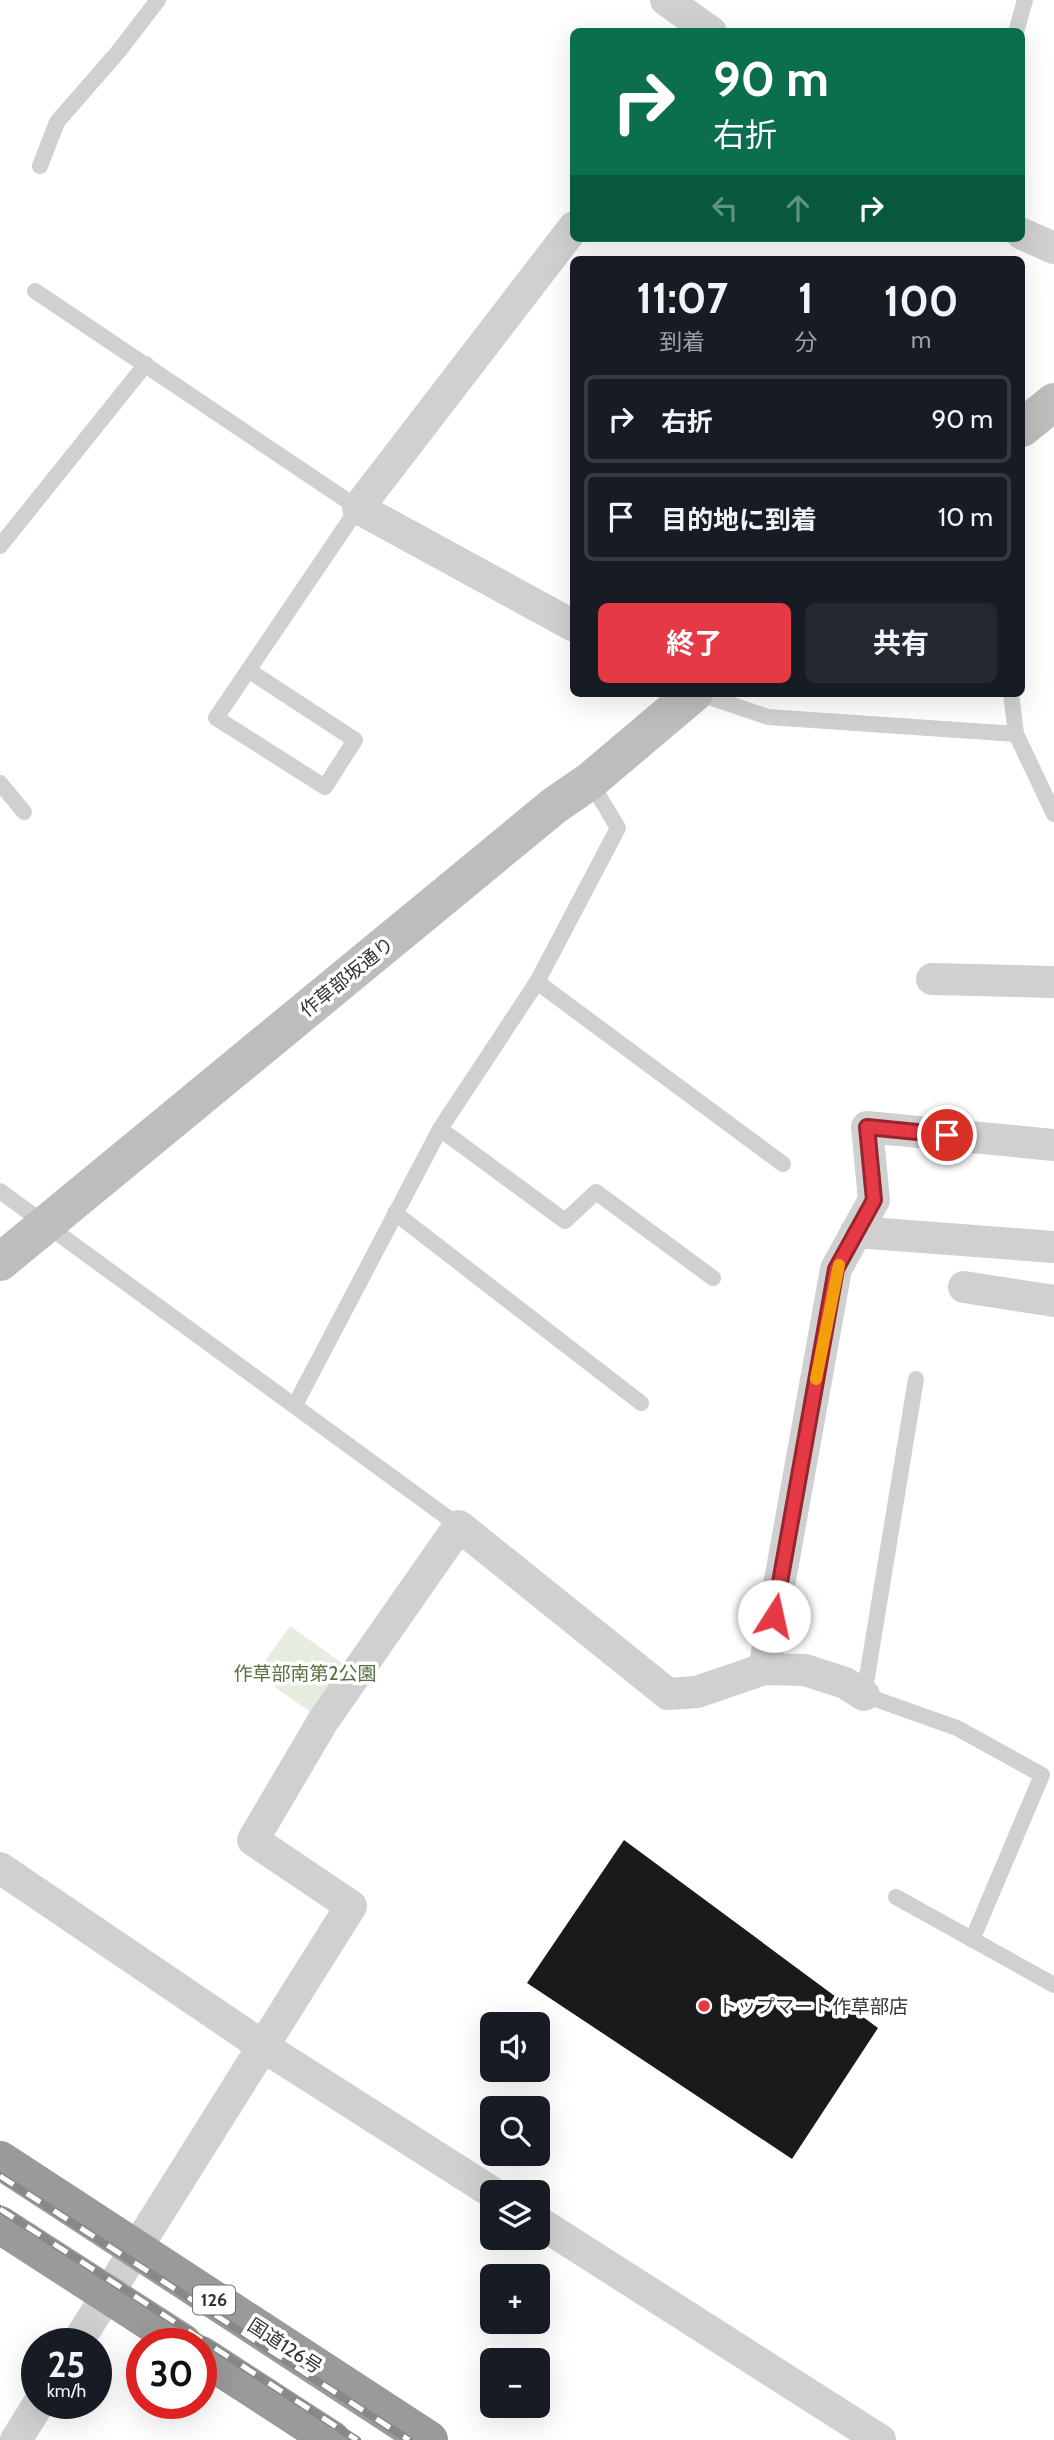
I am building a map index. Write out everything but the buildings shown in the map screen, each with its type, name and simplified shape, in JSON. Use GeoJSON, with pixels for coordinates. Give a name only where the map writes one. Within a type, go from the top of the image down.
{"type":"FeatureCollection","features":[{"type":"Feature","properties":{"kind":"highway","name":"国道126号"},"geometry":{"type":"LineString","coordinates":[[0,2160],[429,2440]]}},
{"type":"Feature","properties":{"kind":"highway"},"geometry":{"type":"LineString","coordinates":[[0,2225],[160,2328]]}},
{"type":"Feature","properties":{"kind":"highway"},"geometry":{"type":"LineString","coordinates":[[217,2365],[332,2440]]}},
{"type":"Feature","properties":{"kind":"street"},"geometry":{"type":"LineString","coordinates":[[666,0],[701,28]]}},
{"type":"Feature","properties":{"kind":"street"},"geometry":{"type":"LineString","coordinates":[[570,232],[358,508],[570,624]]}},
{"type":"Feature","properties":{"kind":"street"},"geometry":{"type":"LineString","coordinates":[[1025,235],[1054,248]]}},
{"type":"Feature","properties":{"kind":"street"},"geometry":{"type":"LineString","coordinates":[[1025,426],[1054,402]]}},
{"type":"Feature","properties":{"kind":"street","name":"作草部坂通り"},"geometry":{"type":"LineString","coordinates":[[0,1262],[690,697]]}},
{"type":"Feature","properties":{"kind":"street"},"geometry":{"type":"LineString","coordinates":[[932,979],[1054,982]]}},
{"type":"Feature","properties":{"kind":"street"},"geometry":{"type":"LineString","coordinates":[[764,1669],[836,1269],[874,1200],[867,1127],[1054,1144]]}},
{"type":"Feature","properties":{"kind":"street"},"geometry":{"type":"LineString","coordinates":[[856,1233],[1054,1247]]}},
{"type":"Feature","properties":{"kind":"street"},"geometry":{"type":"LineString","coordinates":[[964,1287],[1054,1301]]}},
{"type":"Feature","properties":{"kind":"street"},"geometry":{"type":"LineString","coordinates":[[86,2328],[351,1906],[253,1840],[323,1721],[459,1526],[668,1694],[697,1692],[764,1669],[805,1670],[845,1683],[864,1695]]}},
{"type":"Feature","properties":{"kind":"street"},"geometry":{"type":"LineString","coordinates":[[0,1867],[264,2047],[480,2185]]}},
{"type":"Feature","properties":{"kind":"street"},"geometry":{"type":"LineString","coordinates":[[550,2229],[880,2440]]}},
{"type":"Feature","properties":{"kind":"street"},"geometry":{"type":"LineString","coordinates":[[16,2440],[29,2419]]}},
{"type":"Feature","properties":{"kind":"lane"},"geometry":{"type":"LineString","coordinates":[[40,166],[57,122],[118,52],[158,0]]}},
{"type":"Feature","properties":{"kind":"lane"},"geometry":{"type":"LineString","coordinates":[[1017,28],[1025,0]]}},
{"type":"Feature","properties":{"kind":"lane"},"geometry":{"type":"LineString","coordinates":[[36,291],[358,508],[248,670],[216,718],[325,788],[355,740],[248,670]]}},
{"type":"Feature","properties":{"kind":"lane"},"geometry":{"type":"LineString","coordinates":[[0,546],[146,364]]}},
{"type":"Feature","properties":{"kind":"lane"},"geometry":{"type":"LineString","coordinates":[[707,697],[768,717],[1016,734]]}},
{"type":"Feature","properties":{"kind":"lane"},"geometry":{"type":"LineString","coordinates":[[1011,697],[1016,734],[1054,814]]}},
{"type":"Feature","properties":{"kind":"lane"},"geometry":{"type":"LineString","coordinates":[[295,1405],[440,1129],[537,982],[618,828],[590,781]]}},
{"type":"Feature","properties":{"kind":"lane"},"geometry":{"type":"LineString","coordinates":[[0,783],[24,812]]}},
{"type":"Feature","properties":{"kind":"lane"},"geometry":{"type":"LineString","coordinates":[[537,982],[783,1164]]}},
{"type":"Feature","properties":{"kind":"lane"},"geometry":{"type":"LineString","coordinates":[[440,1129],[565,1221],[596,1192],[713,1278]]}},
{"type":"Feature","properties":{"kind":"lane"},"geometry":{"type":"LineString","coordinates":[[0,1191],[459,1526]]}},
{"type":"Feature","properties":{"kind":"lane"},"geometry":{"type":"LineString","coordinates":[[395,1213],[641,1402]]}},
{"type":"Feature","properties":{"kind":"lane"},"geometry":{"type":"LineString","coordinates":[[916,1379],[864,1695],[957,1728],[1048,1776],[972,1940]]}},
{"type":"Feature","properties":{"kind":"lane"},"geometry":{"type":"LineString","coordinates":[[896,1898],[1054,1986]]}},
{"type":"Feature","properties":{"kind":"green space","name":"作草部南第2公園"},"geometry":{"type":"Polygon","coordinates":[[[290,1626],[353,1671],[319,1718],[256,1674],[290,1626]]]}},
{"type":"Feature","properties":{"kind":"railway"},"geometry":{"type":"LineString","coordinates":[[0,2176],[409,2440]]}},
{"type":"Feature","properties":{"kind":"railway"},"geometry":{"type":"LineString","coordinates":[[0,2209],[357,2440]]}},
{"type":"Feature","properties":{"kind":"slow traffic"},"geometry":{"type":"LineString","coordinates":[[816,1379],[836,1269],[839,1265]]}},
{"type":"Feature","properties":{"kind":"place","name":"トップマート作草部店"},"geometry":{"type":"Point","coordinates":[704,2006]}},
{"type":"Feature","properties":{"kind":"route"},"geometry":{"type":"LineString","coordinates":[[774,1616],[836,1269],[874,1200],[867,1127],[947,1135]]}}]}
